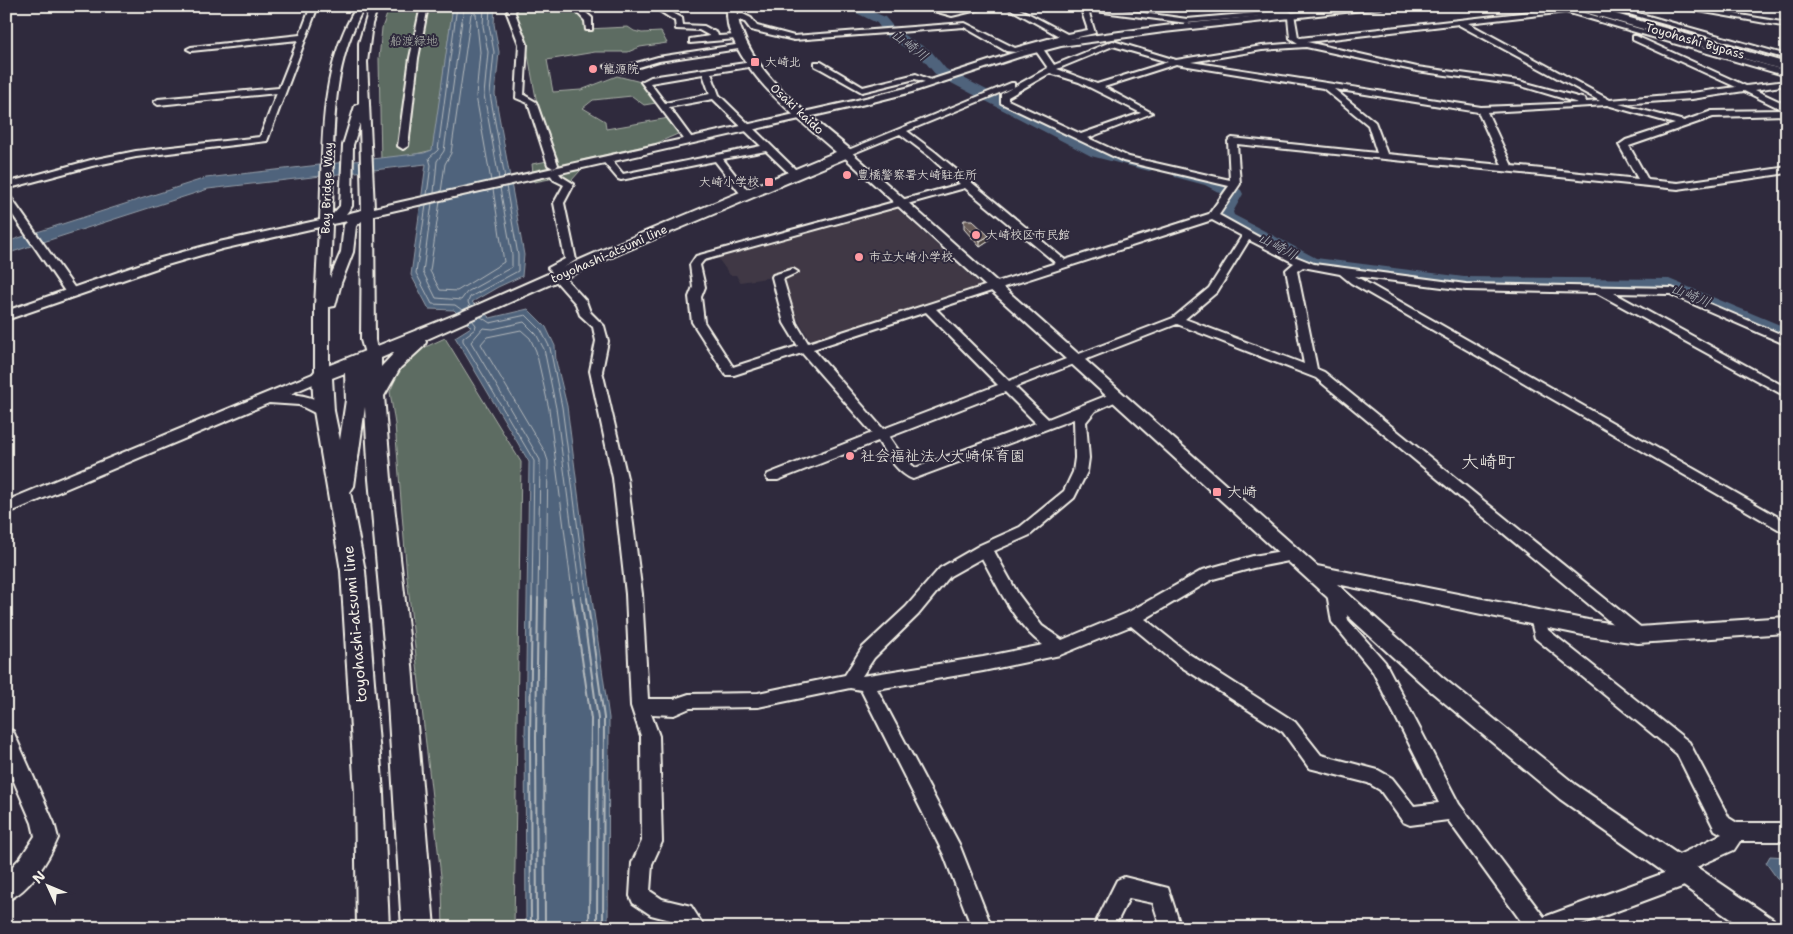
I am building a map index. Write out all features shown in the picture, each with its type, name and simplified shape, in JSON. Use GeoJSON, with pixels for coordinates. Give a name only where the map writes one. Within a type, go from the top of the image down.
{"type":"FeatureCollection","features":[{"type":"Feature","properties":{"kind":"highway","name":"Toyohashi Bypass"},"geometry":{"type":"LineString","coordinates":[[1587,6],[1787,63]]}},
{"type":"Feature","properties":{"kind":"highway","name":"Toyohashi Bypass"},"geometry":{"type":"LineString","coordinates":[[1571,8],[1787,67]]}},
{"type":"Feature","properties":{"kind":"main road","name":"Osaki kaido"},"geometry":{"type":"LineString","coordinates":[[729,9],[739,41],[752,64],[772,87],[846,153]]}},
{"type":"Feature","properties":{"kind":"main road","name":"toyohashi-atsumi line"},"geometry":{"type":"LineString","coordinates":[[373,928],[369,794],[353,571],[324,411],[322,375],[463,318],[846,153]]}},
{"type":"Feature","properties":{"kind":"main road"},"geometry":{"type":"LineString","coordinates":[[375,394],[392,365],[412,346],[438,328]]}},
{"type":"Feature","properties":{"kind":"main road"},"geometry":{"type":"LineString","coordinates":[[371,354],[380,479],[398,654],[418,928]]}},
{"type":"Feature","properties":{"kind":"main road"},"geometry":{"type":"LineString","coordinates":[[340,501],[356,400],[354,373],[371,354]]}},
{"type":"Feature","properties":{"kind":"street"},"geometry":{"type":"LineString","coordinates":[[6,186],[69,168],[118,158],[264,139],[304,37],[314,6]]}},
{"type":"Feature","properties":{"kind":"street","name":"Bay Bridge Way"},"geometry":{"type":"LineString","coordinates":[[322,375],[324,248],[333,73],[344,36],[360,6]]}},
{"type":"Feature","properties":{"kind":"street"},"geometry":{"type":"LineString","coordinates":[[371,354],[368,340],[367,158],[363,98],[364,39],[366,27],[374,6]]}},
{"type":"Feature","properties":{"kind":"street"},"geometry":{"type":"LineString","coordinates":[[403,146],[412,68],[425,6]]}},
{"type":"Feature","properties":{"kind":"street"},"geometry":{"type":"LineString","coordinates":[[513,6],[511,13],[523,44],[520,98],[524,97],[532,102],[557,178],[570,184],[559,203],[571,260],[553,268],[582,303],[584,313],[598,326],[602,341],[596,371],[620,478],[634,594],[640,706],[650,736],[652,842],[642,863],[640,896],[658,908],[684,913],[695,928]]}},
{"type":"Feature","properties":{"kind":"street"},"geometry":{"type":"LineString","coordinates":[[574,6],[589,20],[589,28]]}},
{"type":"Feature","properties":{"kind":"street"},"geometry":{"type":"LineString","coordinates":[[655,6],[679,20],[679,27],[701,28],[714,35],[714,39]]}},
{"type":"Feature","properties":{"kind":"street"},"geometry":{"type":"LineString","coordinates":[[938,11],[952,14],[991,6]]}},
{"type":"Feature","properties":{"kind":"street"},"geometry":{"type":"LineString","coordinates":[[1008,6],[1066,36]]}},
{"type":"Feature","properties":{"kind":"street"},"geometry":{"type":"LineString","coordinates":[[1269,6],[1289,14]]}},
{"type":"Feature","properties":{"kind":"street"},"geometry":{"type":"LineString","coordinates":[[1082,7],[1187,21],[1381,6]]}},
{"type":"Feature","properties":{"kind":"street"},"geometry":{"type":"LineString","coordinates":[[1553,6],[1571,8],[1602,21],[1787,110]]}},
{"type":"Feature","properties":{"kind":"street"},"geometry":{"type":"LineString","coordinates":[[1604,6],[1787,57]]}},
{"type":"Feature","properties":{"kind":"street"},"geometry":{"type":"LineString","coordinates":[[1674,6],[1787,25]]}},
{"type":"Feature","properties":{"kind":"street"},"geometry":{"type":"LineString","coordinates":[[1637,16],[1717,6]]}},
{"type":"Feature","properties":{"kind":"street"},"geometry":{"type":"LineString","coordinates":[[1777,6],[1787,10]]}},
{"type":"Feature","properties":{"kind":"street"},"geometry":{"type":"LineString","coordinates":[[6,316],[182,256],[368,212],[891,95],[1066,36],[1092,31],[1082,7]]}},
{"type":"Feature","properties":{"kind":"street"},"geometry":{"type":"LineString","coordinates":[[1297,41],[1462,23],[1571,8]]}},
{"type":"Feature","properties":{"kind":"street"},"geometry":{"type":"LineString","coordinates":[[729,9],[759,30],[794,38],[965,25],[1015,50],[1092,38],[1289,14]]}},
{"type":"Feature","properties":{"kind":"street"},"geometry":{"type":"LineString","coordinates":[[1289,14],[1294,38],[1297,41],[1334,52],[1417,69],[1519,83],[1556,92],[1577,100],[1596,102],[1683,123]]}},
{"type":"Feature","properties":{"kind":"street"},"geometry":{"type":"LineString","coordinates":[[1602,21],[1787,74]]}},
{"type":"Feature","properties":{"kind":"street"},"geometry":{"type":"LineString","coordinates":[[1462,23],[1608,101]]}},
{"type":"Feature","properties":{"kind":"street"},"geometry":{"type":"LineString","coordinates":[[191,49],[304,37]]}},
{"type":"Feature","properties":{"kind":"street"},"geometry":{"type":"LineString","coordinates":[[693,41],[714,39],[739,41]]}},
{"type":"Feature","properties":{"kind":"street"},"geometry":{"type":"LineString","coordinates":[[609,66],[622,70],[739,41]]}},
{"type":"Feature","properties":{"kind":"street"},"geometry":{"type":"LineString","coordinates":[[1764,928],[1568,792],[1435,683],[846,153],[1113,43],[1176,62],[1481,110],[1692,96],[1787,83]]}},
{"type":"Feature","properties":{"kind":"street"},"geometry":{"type":"LineString","coordinates":[[1095,87],[1176,62],[1262,48],[1307,44]]}},
{"type":"Feature","properties":{"kind":"street"},"geometry":{"type":"LineString","coordinates":[[1038,47],[1053,69],[1148,113],[1081,137]]}},
{"type":"Feature","properties":{"kind":"street"},"geometry":{"type":"LineString","coordinates":[[690,141],[645,81],[752,64]]}},
{"type":"Feature","properties":{"kind":"street"},"geometry":{"type":"LineString","coordinates":[[818,64],[827,71],[852,82],[862,90],[916,76],[932,82]]}},
{"type":"Feature","properties":{"kind":"street"},"geometry":{"type":"LineString","coordinates":[[1053,69],[1004,96],[1004,101],[1126,159],[1231,188]]}},
{"type":"Feature","properties":{"kind":"street"},"geometry":{"type":"LineString","coordinates":[[706,71],[715,96],[766,148],[795,174]]}},
{"type":"Feature","properties":{"kind":"street"},"geometry":{"type":"LineString","coordinates":[[1325,86],[1372,124],[1383,156]]}},
{"type":"Feature","properties":{"kind":"street"},"geometry":{"type":"LineString","coordinates":[[158,102],[283,90]]}},
{"type":"Feature","properties":{"kind":"street"},"geometry":{"type":"LineString","coordinates":[[663,106],[715,96]]}},
{"type":"Feature","properties":{"kind":"street"},"geometry":{"type":"LineString","coordinates":[[325,223],[338,216],[346,206],[348,145],[363,98]]}},
{"type":"Feature","properties":{"kind":"street"},"geometry":{"type":"LineString","coordinates":[[1481,110],[1508,170]]}},
{"type":"Feature","properties":{"kind":"street"},"geometry":{"type":"LineString","coordinates":[[1645,183],[1624,145],[1712,114],[1787,110]]}},
{"type":"Feature","properties":{"kind":"street"},"geometry":{"type":"LineString","coordinates":[[900,131],[932,154],[1063,264]]}},
{"type":"Feature","properties":{"kind":"street"},"geometry":{"type":"LineString","coordinates":[[967,185],[700,258],[695,265],[698,287],[695,298],[698,322],[730,372],[1213,216],[1231,188],[1232,141],[1678,186],[1787,170]]}},
{"type":"Feature","properties":{"kind":"street"},"geometry":{"type":"LineString","coordinates":[[606,160],[621,177],[766,148]]}},
{"type":"Feature","properties":{"kind":"street"},"geometry":{"type":"LineString","coordinates":[[717,158],[746,195]]}},
{"type":"Feature","properties":{"kind":"street"},"geometry":{"type":"LineString","coordinates":[[6,197],[72,293]]}},
{"type":"Feature","properties":{"kind":"street"},"geometry":{"type":"LineString","coordinates":[[367,197],[380,202],[413,202]]}},
{"type":"Feature","properties":{"kind":"street"},"geometry":{"type":"LineString","coordinates":[[368,228],[382,215],[413,202]]}},
{"type":"Feature","properties":{"kind":"street"},"geometry":{"type":"LineString","coordinates":[[274,234],[301,223],[326,207]]}},
{"type":"Feature","properties":{"kind":"street"},"geometry":{"type":"LineString","coordinates":[[322,318],[331,300],[334,283],[347,252],[350,225],[368,212]]}},
{"type":"Feature","properties":{"kind":"street"},"geometry":{"type":"LineString","coordinates":[[1213,216],[1300,264],[1345,273],[1472,287],[1672,290],[1787,341]]}},
{"type":"Feature","properties":{"kind":"street"},"geometry":{"type":"LineString","coordinates":[[274,234],[314,236],[324,248]]}},
{"type":"Feature","properties":{"kind":"street"},"geometry":{"type":"LineString","coordinates":[[773,477],[1177,320],[1214,290],[1247,236]]}},
{"type":"Feature","properties":{"kind":"street"},"geometry":{"type":"LineString","coordinates":[[1300,264],[1291,270],[1311,371]]}},
{"type":"Feature","properties":{"kind":"street"},"geometry":{"type":"LineString","coordinates":[[793,272],[777,277],[790,323],[805,348],[880,434],[895,456],[913,474],[1046,425],[1117,396]]}},
{"type":"Feature","properties":{"kind":"street"},"geometry":{"type":"LineString","coordinates":[[1345,273],[1787,529]]}},
{"type":"Feature","properties":{"kind":"street"},"geometry":{"type":"LineString","coordinates":[[1597,289],[1787,393]]}},
{"type":"Feature","properties":{"kind":"street"},"geometry":{"type":"LineString","coordinates":[[928,308],[1046,425]]}},
{"type":"Feature","properties":{"kind":"street"},"geometry":{"type":"LineString","coordinates":[[1177,320],[1311,371],[1328,381],[1638,635]]}},
{"type":"Feature","properties":{"kind":"street"},"geometry":{"type":"LineString","coordinates":[[6,508],[322,375]]}},
{"type":"Feature","properties":{"kind":"street"},"geometry":{"type":"LineString","coordinates":[[264,400],[287,398],[315,404],[324,411]]}},
{"type":"Feature","properties":{"kind":"street"},"geometry":{"type":"LineString","coordinates":[[982,928],[952,851],[858,683],[868,652],[912,611],[945,572],[985,549],[1025,531],[1069,494],[1080,472],[1082,458],[1079,421],[1090,408]]}},
{"type":"Feature","properties":{"kind":"street"},"geometry":{"type":"LineString","coordinates":[[985,549],[1012,598],[1036,631],[1060,648]]}},
{"type":"Feature","properties":{"kind":"street"},"geometry":{"type":"LineString","coordinates":[[640,706],[674,706],[689,701],[758,700],[982,664],[1060,648],[1133,618],[1208,574],[1253,562],[1294,555]]}},
{"type":"Feature","properties":{"kind":"street"},"geometry":{"type":"LineString","coordinates":[[1311,571],[1588,628],[1638,635],[1787,625]]}},
{"type":"Feature","properties":{"kind":"street"},"geometry":{"type":"LineString","coordinates":[[1335,593],[1340,622],[1379,667],[1452,810],[1541,928],[1681,871],[1727,843],[1735,832]]}},
{"type":"Feature","properties":{"kind":"street"},"geometry":{"type":"LineString","coordinates":[[1133,618],[1182,659],[1289,728],[1315,762],[1372,776],[1386,784],[1410,816],[1452,810]]}},
{"type":"Feature","properties":{"kind":"street"},"geometry":{"type":"LineString","coordinates":[[1538,618],[1541,633],[1683,748],[1722,824],[1735,832],[1787,832]]}},
{"type":"Feature","properties":{"kind":"street"},"geometry":{"type":"LineString","coordinates":[[6,738],[43,823],[47,838],[34,860],[17,881],[6,889]]}},
{"type":"Feature","properties":{"kind":"street"},"geometry":{"type":"LineString","coordinates":[[1103,928],[1124,887],[1161,895],[1171,928]]}},
{"type":"Feature","properties":{"kind":"shaded area"},"geometry":{"type":"Polygon","coordinates":[[[896,208],[982,286],[810,340],[773,277],[740,282],[736,275],[730,275],[717,257],[896,208]]]}},
{"type":"Feature","properties":{"kind":"green space","name":"船渡緑地"},"geometry":{"type":"Polygon","coordinates":[[[390,6],[453,6],[433,150],[381,162],[379,59],[382,28],[390,6]]]}},
{"type":"Feature","properties":{"kind":"green space"},"geometry":{"type":"Polygon","coordinates":[[[515,6],[571,6],[586,19],[587,29],[628,27],[642,33],[661,32],[667,43],[640,47],[628,52],[595,52],[547,60],[553,92],[581,90],[617,76],[641,82],[656,103],[644,105],[632,96],[593,100],[583,108],[605,121],[606,129],[669,118],[680,133],[657,143],[578,161],[580,171],[571,181],[560,177],[534,182],[532,164],[558,159],[544,130],[526,44],[513,13],[515,6]]]}},
{"type":"Feature","properties":{"kind":"green space"},"geometry":{"type":"Polygon","coordinates":[[[445,338],[521,462],[514,928],[443,928],[442,885],[407,577],[395,424],[390,392],[398,373],[408,359],[419,350],[445,338]]]}},
{"type":"Feature","properties":{"kind":"water"},"geometry":{"type":"Polygon","coordinates":[[[453,6],[495,6],[494,24],[499,52],[495,94],[524,255],[522,276],[472,302],[490,318],[528,309],[546,327],[555,346],[556,361],[567,406],[609,718],[608,928],[526,928],[525,737],[529,462],[455,337],[471,327],[454,310],[429,309],[411,275],[426,164],[208,189],[6,254],[6,242],[206,178],[424,153],[432,150],[453,6]]]}},
{"type":"Feature","properties":{"kind":"water"},"geometry":{"type":"Polygon","coordinates":[[[1770,856],[1787,857],[1787,892],[1766,863],[1770,856]]]}},
{"type":"Feature","properties":{"kind":"building"},"geometry":{"type":"Polygon","coordinates":[[[964,220],[972,220],[989,236],[980,241],[964,223],[964,220]]]}},
{"type":"Feature","properties":{"kind":"waterway","name":"山崎川"},"geometry":{"type":"LineString","coordinates":[[848,6],[881,20],[892,34],[926,54],[941,72],[966,86],[1097,153],[1149,166]]}},
{"type":"Feature","properties":{"kind":"waterway","name":"山崎川"},"geometry":{"type":"LineString","coordinates":[[1181,174],[1211,181],[1235,194],[1224,212],[1226,218],[1300,258],[1313,263],[1464,283],[1669,285],[1787,336]]}},
{"type":"Feature","properties":{"kind":"place","name":"大崎北"},"geometry":{"type":"Point","coordinates":[755,62]}},
{"type":"Feature","properties":{"kind":"place","name":"龍源院"},"geometry":{"type":"Point","coordinates":[593,69]}},
{"type":"Feature","properties":{"kind":"place","name":"豊橋警察署大崎駐在所"},"geometry":{"type":"Point","coordinates":[847,175]}},
{"type":"Feature","properties":{"kind":"place","name":"大崎小学校"},"geometry":{"type":"Point","coordinates":[769,182]}},
{"type":"Feature","properties":{"kind":"place","name":"大崎校区市民館"},"geometry":{"type":"Point","coordinates":[976,235]}},
{"type":"Feature","properties":{"kind":"place","name":"市立大崎小学校"},"geometry":{"type":"Point","coordinates":[859,257]}},
{"type":"Feature","properties":{"kind":"place","name":"社会福祉法人大崎保育園"},"geometry":{"type":"Point","coordinates":[850,456]}},
{"type":"Feature","properties":{"kind":"place","name":"大崎"},"geometry":{"type":"Point","coordinates":[1217,492]}},
{"type":"Feature","properties":{"kind":"district","name":"大崎町"},"geometry":{"type":"Point","coordinates":[1488,462]}}]}
